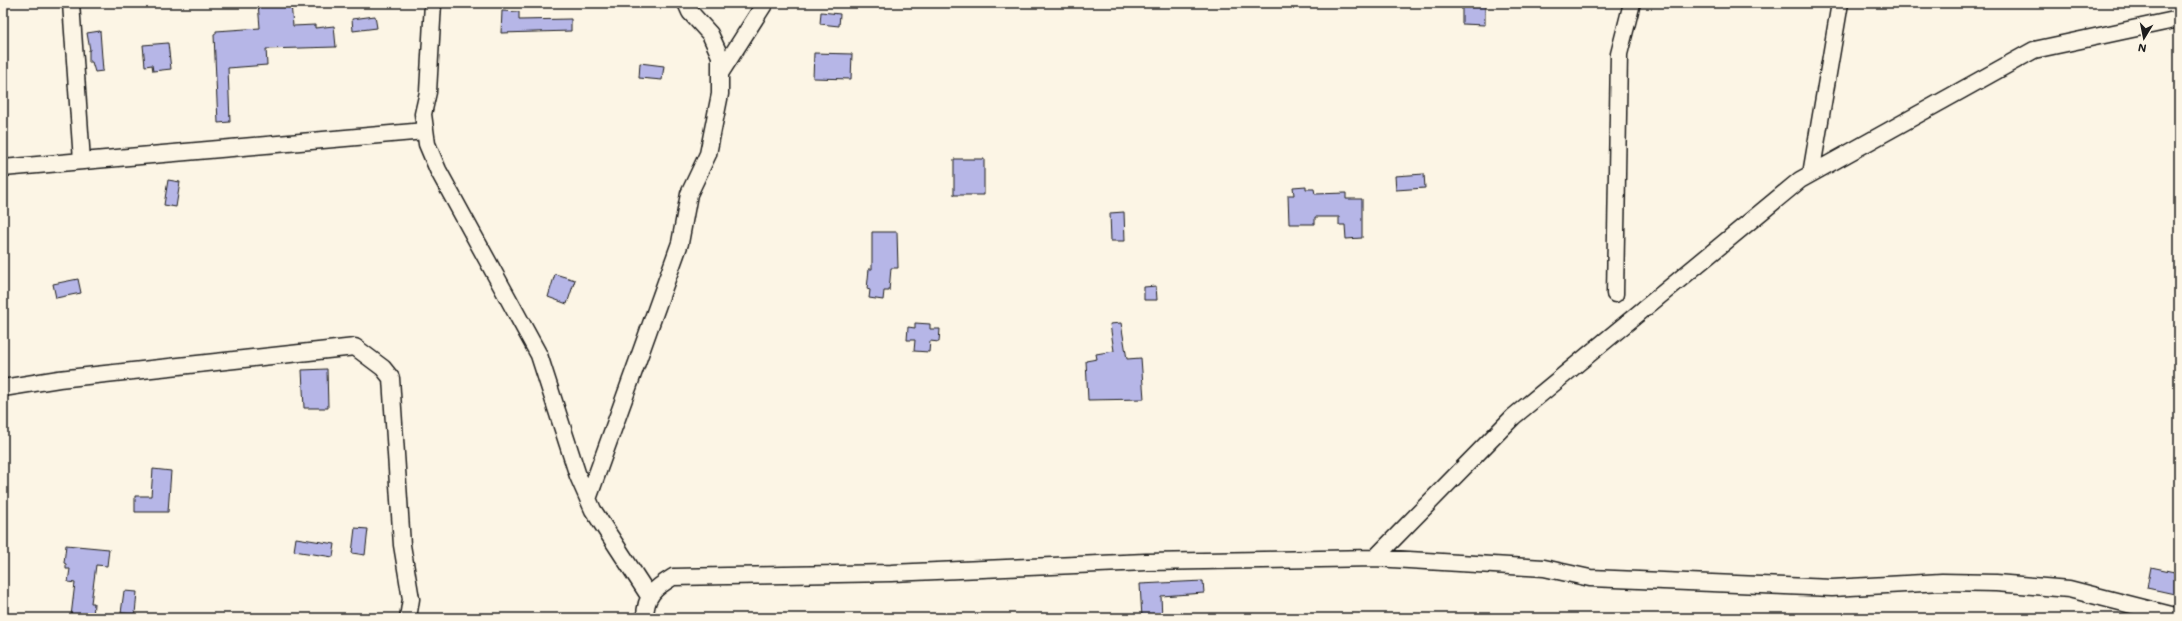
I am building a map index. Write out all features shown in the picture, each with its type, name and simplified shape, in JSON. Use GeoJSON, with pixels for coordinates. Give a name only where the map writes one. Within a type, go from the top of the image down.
{"type":"FeatureCollection","features":[{"type":"Feature","properties":{"kind":"street"},"geometry":{"type":"LineString","coordinates":[[71,3],[82,161]]}},
{"type":"Feature","properties":{"kind":"street"},"geometry":{"type":"LineString","coordinates":[[433,3],[428,92],[423,114],[427,144],[438,170],[539,355],[578,476],[588,500],[649,596]]}},
{"type":"Feature","properties":{"kind":"street"},"geometry":{"type":"LineString","coordinates":[[588,500],[680,243],[689,194],[708,154],[720,94],[720,56],[710,34],[690,12],[686,3]]}},
{"type":"Feature","properties":{"kind":"street"},"geometry":{"type":"LineString","coordinates":[[721,72],[765,3]]}},
{"type":"Feature","properties":{"kind":"street"},"geometry":{"type":"LineString","coordinates":[[1615,294],[1619,54],[1632,3]]}},
{"type":"Feature","properties":{"kind":"street"},"geometry":{"type":"LineString","coordinates":[[1811,174],[1840,3]]}},
{"type":"Feature","properties":{"kind":"street"},"geometry":{"type":"LineString","coordinates":[[1375,558],[1513,417],[1800,180],[2034,50],[2179,19]]}},
{"type":"Feature","properties":{"kind":"street"},"geometry":{"type":"LineString","coordinates":[[3,168],[425,131]]}},
{"type":"Feature","properties":{"kind":"street"},"geometry":{"type":"LineString","coordinates":[[3,388],[59,379],[355,347],[382,368],[391,378],[402,545],[411,599],[408,618]]}},
{"type":"Feature","properties":{"kind":"street"},"geometry":{"type":"LineString","coordinates":[[645,618],[649,596],[658,586],[673,577],[891,573],[1146,562],[1375,558],[1544,568],[1590,578],[1816,588],[1942,582],[1996,583],[2069,589],[2179,617]]}},
{"type":"Feature","properties":{"kind":"building"},"geometry":{"type":"Polygon","coordinates":[[[258,3],[291,3],[293,26],[315,25],[315,28],[334,26],[336,47],[266,49],[267,65],[228,68],[230,122],[218,123],[214,35],[216,34],[216,31],[260,28],[258,3]]]}},
{"type":"Feature","properties":{"kind":"building"},"geometry":{"type":"Polygon","coordinates":[[[1462,4],[1485,4],[1485,25],[1462,24],[1462,4]]]}},
{"type":"Feature","properties":{"kind":"building"},"geometry":{"type":"Polygon","coordinates":[[[502,11],[519,12],[519,20],[571,19],[571,31],[501,33],[502,11]]]}},
{"type":"Feature","properties":{"kind":"building"},"geometry":{"type":"Polygon","coordinates":[[[821,12],[840,14],[839,26],[820,24],[821,12]]]}},
{"type":"Feature","properties":{"kind":"building"},"geometry":{"type":"Polygon","coordinates":[[[375,16],[377,28],[353,31],[352,19],[375,16]]]}},
{"type":"Feature","properties":{"kind":"building"},"geometry":{"type":"Polygon","coordinates":[[[100,31],[103,71],[95,72],[92,62],[89,62],[90,50],[87,33],[100,31]]]}},
{"type":"Feature","properties":{"kind":"building"},"geometry":{"type":"Polygon","coordinates":[[[168,43],[171,69],[153,71],[152,65],[145,66],[143,45],[168,43]]]}},
{"type":"Feature","properties":{"kind":"building"},"geometry":{"type":"Polygon","coordinates":[[[814,53],[852,54],[851,79],[813,78],[814,53]]]}},
{"type":"Feature","properties":{"kind":"building"},"geometry":{"type":"Polygon","coordinates":[[[640,63],[664,66],[662,80],[639,78],[640,63]]]}},
{"type":"Feature","properties":{"kind":"building"},"geometry":{"type":"Polygon","coordinates":[[[954,159],[984,159],[984,195],[954,195],[954,159]]]}},
{"type":"Feature","properties":{"kind":"building"},"geometry":{"type":"Polygon","coordinates":[[[1424,174],[1425,188],[1396,190],[1395,176],[1424,174]]]}},
{"type":"Feature","properties":{"kind":"building"},"geometry":{"type":"Polygon","coordinates":[[[168,180],[180,182],[176,207],[164,205],[168,180]]]}},
{"type":"Feature","properties":{"kind":"building"},"geometry":{"type":"Polygon","coordinates":[[[1306,186],[1306,189],[1314,189],[1315,194],[1346,193],[1346,199],[1362,199],[1362,238],[1346,239],[1345,225],[1339,225],[1339,217],[1315,217],[1315,224],[1289,224],[1288,195],[1294,195],[1293,187],[1306,186]]]}},
{"type":"Feature","properties":{"kind":"building"},"geometry":{"type":"Polygon","coordinates":[[[1124,212],[1125,241],[1111,241],[1110,213],[1124,212]]]}},
{"type":"Feature","properties":{"kind":"building"},"geometry":{"type":"Polygon","coordinates":[[[872,232],[897,232],[898,268],[891,268],[889,291],[884,291],[883,300],[869,298],[870,290],[867,289],[869,269],[872,269],[872,232]]]}},
{"type":"Feature","properties":{"kind":"building"},"geometry":{"type":"Polygon","coordinates":[[[555,274],[575,280],[567,304],[548,297],[555,274]]]}},
{"type":"Feature","properties":{"kind":"building"},"geometry":{"type":"Polygon","coordinates":[[[78,279],[81,293],[56,298],[53,284],[78,279]]]}},
{"type":"Feature","properties":{"kind":"building"},"geometry":{"type":"Polygon","coordinates":[[[1156,286],[1157,300],[1144,300],[1144,287],[1156,286]]]}},
{"type":"Feature","properties":{"kind":"building"},"geometry":{"type":"Polygon","coordinates":[[[915,323],[930,324],[930,329],[940,329],[939,342],[930,341],[929,352],[914,351],[915,340],[907,340],[908,327],[915,328],[915,323]]]}},
{"type":"Feature","properties":{"kind":"building"},"geometry":{"type":"Polygon","coordinates":[[[1121,323],[1127,359],[1141,358],[1144,399],[1088,400],[1086,361],[1097,359],[1096,354],[1114,351],[1110,324],[1121,323]]]}},
{"type":"Feature","properties":{"kind":"building"},"geometry":{"type":"Polygon","coordinates":[[[327,369],[328,408],[304,408],[302,370],[327,369]]]}},
{"type":"Feature","properties":{"kind":"building"},"geometry":{"type":"Polygon","coordinates":[[[153,469],[171,471],[168,512],[135,512],[135,496],[151,496],[153,469]]]}},
{"type":"Feature","properties":{"kind":"building"},"geometry":{"type":"Polygon","coordinates":[[[355,528],[368,529],[365,555],[352,553],[355,528]]]}},
{"type":"Feature","properties":{"kind":"building"},"geometry":{"type":"Polygon","coordinates":[[[296,538],[335,544],[333,557],[294,551],[296,538]]]}},
{"type":"Feature","properties":{"kind":"building"},"geometry":{"type":"Polygon","coordinates":[[[66,545],[109,549],[107,566],[96,565],[91,603],[94,603],[93,618],[71,616],[75,583],[68,582],[70,569],[66,569],[66,564],[64,563],[66,545]]]}},
{"type":"Feature","properties":{"kind":"building"},"geometry":{"type":"Polygon","coordinates":[[[2151,567],[2179,573],[2179,595],[2147,588],[2151,567]]]}},
{"type":"Feature","properties":{"kind":"building"},"geometry":{"type":"Polygon","coordinates":[[[1203,581],[1204,593],[1161,596],[1162,618],[1142,618],[1140,584],[1203,581]]]}},
{"type":"Feature","properties":{"kind":"building"},"geometry":{"type":"Polygon","coordinates":[[[124,591],[137,592],[135,614],[121,613],[124,591]]]}}]}
